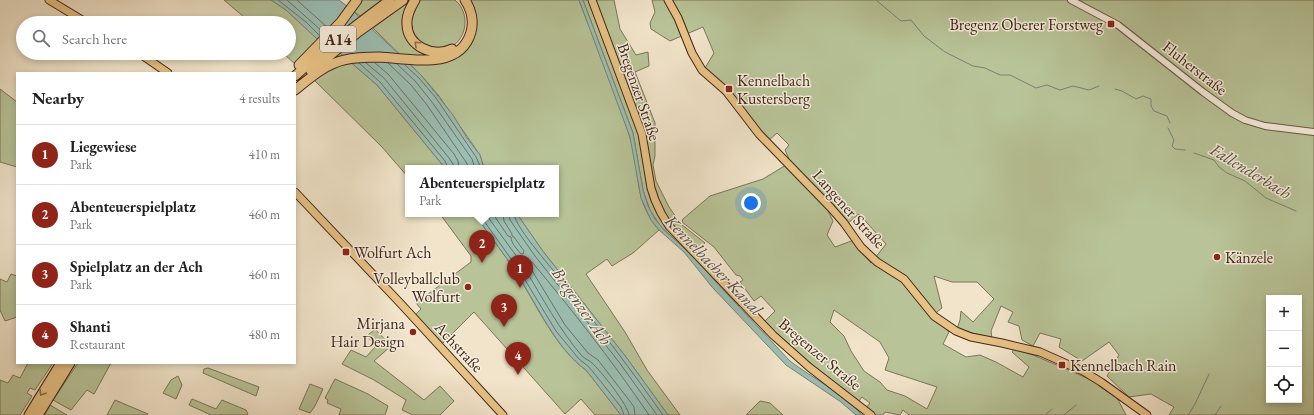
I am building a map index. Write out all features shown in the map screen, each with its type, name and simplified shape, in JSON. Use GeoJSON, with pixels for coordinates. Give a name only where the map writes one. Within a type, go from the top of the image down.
{"type":"FeatureCollection","features":[{"type":"Feature","properties":{"kind":"highway"},"geometry":{"type":"LineString","coordinates":[[292,72],[338,26],[357,0]]}},
{"type":"Feature","properties":{"kind":"highway","name":"A14"},"geometry":{"type":"LineString","coordinates":[[296,85],[381,11],[390,0]]}},
{"type":"Feature","properties":{"kind":"highway","name":"A14"},"geometry":{"type":"LineString","coordinates":[[296,75],[324,50],[381,11],[404,0]]}},
{"type":"Feature","properties":{"kind":"highway"},"geometry":{"type":"LineString","coordinates":[[415,0],[410,9],[407,20],[407,27],[410,36],[415,43],[423,49],[441,53],[454,47],[460,42],[466,33],[466,14],[458,0]]}},
{"type":"Feature","properties":{"kind":"highway"},"geometry":{"type":"LineString","coordinates":[[296,89],[320,70],[344,60],[374,57],[428,61],[452,55],[468,40],[472,28],[470,8],[464,0]]}},
{"type":"Feature","properties":{"kind":"highway"},"geometry":{"type":"LineString","coordinates":[[28,415],[60,364]]}},
{"type":"Feature","properties":{"kind":"highway"},"geometry":{"type":"LineString","coordinates":[[38,415],[69,364]]}},
{"type":"Feature","properties":{"kind":"main road"},"geometry":{"type":"LineString","coordinates":[[50,0],[76,16]]}},
{"type":"Feature","properties":{"kind":"main road","name":"Bregenzer Straße"},"geometry":{"type":"LineString","coordinates":[[592,0],[642,134],[651,188],[661,213],[669,226],[773,335],[809,367],[871,415]]}},
{"type":"Feature","properties":{"kind":"main road","name":"Langener Straße"},"geometry":{"type":"LineString","coordinates":[[668,0],[678,18],[692,53],[702,70],[726,91],[759,134],[831,208],[861,247],[877,262],[904,279],[934,316],[956,331],[971,337],[1040,352],[1083,371],[1147,415]]}},
{"type":"Feature","properties":{"kind":"main road"},"geometry":{"type":"LineString","coordinates":[[149,60],[167,72]]}},
{"type":"Feature","properties":{"kind":"main road","name":"Achstraße"},"geometry":{"type":"LineString","coordinates":[[296,193],[405,308],[503,415]]}},
{"type":"Feature","properties":{"kind":"street","name":"Fluherstraße"},"geometry":{"type":"LineString","coordinates":[[1071,0],[1118,24],[1203,92],[1232,113],[1265,126],[1314,132]]}},
{"type":"Feature","properties":{"kind":"green space"},"geometry":{"type":"Polygon","coordinates":[[[224,0],[271,0],[293,16],[243,16],[224,0]]]}},
{"type":"Feature","properties":{"kind":"green space"},"geometry":{"type":"Polygon","coordinates":[[[360,0],[382,0],[360,16],[353,11],[360,0]]]}},
{"type":"Feature","properties":{"kind":"green space"},"geometry":{"type":"Polygon","coordinates":[[[411,0],[405,20],[405,27],[412,43],[423,52],[436,54],[450,51],[461,43],[468,31],[469,17],[461,0],[466,4],[470,13],[471,24],[469,33],[460,46],[453,51],[445,55],[428,58],[428,63],[440,62],[451,58],[460,52],[467,44],[472,34],[472,12],[467,0],[579,0],[613,88],[631,141],[641,198],[651,219],[659,230],[633,253],[612,266],[607,259],[586,274],[625,332],[647,370],[680,415],[668,415],[626,357],[542,250],[519,217],[559,217],[559,165],[483,165],[480,155],[439,96],[421,75],[373,28],[411,0]]]}},
{"type":"Feature","properties":{"kind":"green space"},"geometry":{"type":"Polygon","coordinates":[[[418,0],[455,0],[461,6],[465,22],[464,30],[456,43],[449,48],[436,50],[418,42],[409,27],[415,5],[418,0]]]}},
{"type":"Feature","properties":{"kind":"green space"},"geometry":{"type":"Polygon","coordinates":[[[583,0],[590,0],[639,132],[655,206],[741,303],[738,306],[699,261],[661,227],[650,210],[643,190],[633,133],[583,0]]]}},
{"type":"Feature","properties":{"kind":"green space"},"geometry":{"type":"Polygon","coordinates":[[[594,0],[614,0],[620,29],[636,55],[648,52],[649,66],[635,72],[655,123],[655,156],[653,165],[656,181],[669,207],[681,224],[705,243],[696,250],[671,225],[656,200],[646,148],[594,0]]]}},
{"type":"Feature","properties":{"kind":"green space"},"geometry":{"type":"Polygon","coordinates":[[[652,0],[1314,0],[1314,415],[1169,415],[1174,407],[1151,394],[1129,397],[1107,376],[1119,355],[1109,342],[1082,361],[1059,347],[1061,339],[1040,333],[1033,346],[1022,340],[1019,326],[1008,322],[1013,312],[1001,306],[991,331],[992,338],[957,329],[961,311],[973,322],[994,299],[977,282],[952,282],[934,276],[942,308],[932,316],[949,332],[943,344],[966,357],[980,355],[1023,377],[1029,367],[1012,352],[1014,349],[1033,355],[1101,384],[1115,394],[1126,415],[909,415],[903,410],[900,415],[885,412],[883,415],[874,415],[866,408],[870,403],[862,397],[858,402],[811,364],[764,322],[775,311],[761,296],[754,301],[740,282],[743,280],[740,276],[736,275],[714,247],[682,222],[683,219],[710,196],[763,179],[786,165],[826,207],[833,221],[827,235],[835,247],[854,240],[859,250],[871,263],[886,244],[859,214],[847,224],[792,166],[785,150],[789,145],[777,133],[768,141],[730,91],[730,87],[721,83],[705,68],[714,53],[703,27],[670,41],[651,29],[650,23],[655,12],[652,0]],[[834,310],[830,322],[844,336],[851,351],[864,371],[880,382],[887,390],[905,396],[927,409],[937,387],[885,370],[889,358],[880,342],[834,310]]]}},
{"type":"Feature","properties":{"kind":"green space"},"geometry":{"type":"Polygon","coordinates":[[[296,19],[320,41],[296,65],[291,60],[296,60],[296,19]]]}},
{"type":"Feature","properties":{"kind":"green space"},"geometry":{"type":"Polygon","coordinates":[[[340,53],[377,85],[443,165],[405,165],[405,174],[382,147],[312,78],[340,53]]]}},
{"type":"Feature","properties":{"kind":"green space"},"geometry":{"type":"Polygon","coordinates":[[[0,89],[16,101],[16,167],[0,162],[0,89]]]}},
{"type":"Feature","properties":{"kind":"green space"},"geometry":{"type":"Polygon","coordinates":[[[442,217],[477,217],[512,266],[556,338],[575,361],[586,370],[621,415],[595,415],[581,399],[565,414],[474,312],[440,346],[413,317],[421,309],[416,303],[471,262],[471,256],[442,217]]]}},
{"type":"Feature","properties":{"kind":"green space"},"geometry":{"type":"Polygon","coordinates":[[[11,274],[16,276],[16,317],[5,321],[0,310],[0,279],[7,282],[11,274]]]}},
{"type":"Feature","properties":{"kind":"green space"},"geometry":{"type":"Polygon","coordinates":[[[375,329],[391,346],[374,361],[424,400],[440,386],[454,401],[440,415],[413,415],[402,410],[406,400],[374,380],[342,364],[351,350],[366,357],[376,346],[367,336],[375,329]]]}},
{"type":"Feature","properties":{"kind":"green space"},"geometry":{"type":"Polygon","coordinates":[[[27,364],[52,364],[35,390],[30,388],[27,393],[32,396],[20,415],[0,415],[0,380],[8,383],[13,375],[20,378],[27,364]]]}},
{"type":"Feature","properties":{"kind":"green space"},"geometry":{"type":"Polygon","coordinates":[[[77,364],[110,364],[94,394],[87,390],[71,410],[53,400],[77,364]]]}},
{"type":"Feature","properties":{"kind":"green space"},"geometry":{"type":"Polygon","coordinates":[[[208,368],[259,387],[256,396],[203,373],[204,369],[208,368]]]}},
{"type":"Feature","properties":{"kind":"green space"},"geometry":{"type":"Polygon","coordinates":[[[178,376],[182,385],[176,399],[163,393],[171,380],[178,376]]]}},
{"type":"Feature","properties":{"kind":"green space"},"geometry":{"type":"Polygon","coordinates":[[[335,379],[368,394],[388,406],[385,415],[339,415],[341,409],[327,403],[328,400],[325,398],[335,379]]]}},
{"type":"Feature","properties":{"kind":"green space"},"geometry":{"type":"Polygon","coordinates":[[[310,384],[323,389],[310,413],[299,409],[310,384]]]}},
{"type":"Feature","properties":{"kind":"green space"},"geometry":{"type":"Polygon","coordinates":[[[192,399],[216,409],[222,400],[246,410],[248,414],[211,415],[189,405],[192,399]]]}},
{"type":"Feature","properties":{"kind":"green space"},"geometry":{"type":"Polygon","coordinates":[[[115,400],[148,414],[107,415],[115,400]]]}},
{"type":"Feature","properties":{"kind":"green space"},"geometry":{"type":"Polygon","coordinates":[[[760,401],[770,403],[783,415],[746,415],[760,401]]]}},
{"type":"Feature","properties":{"kind":"green space"},"geometry":{"type":"Polygon","coordinates":[[[50,405],[65,414],[67,415],[45,415],[50,405]]]}},
{"type":"Feature","properties":{"kind":"water"},"geometry":{"type":"Polygon","coordinates":[[[271,0],[339,0],[353,11],[421,75],[453,115],[467,138],[480,155],[483,165],[443,165],[377,85],[340,53],[316,38],[296,19],[296,16],[292,16],[271,0]]]}},
{"type":"Feature","properties":{"kind":"water"},"geometry":{"type":"Polygon","coordinates":[[[579,0],[583,0],[633,133],[643,190],[648,206],[655,219],[664,230],[699,261],[714,280],[790,361],[846,399],[862,415],[856,415],[841,402],[786,365],[712,287],[684,252],[659,230],[651,220],[641,198],[630,137],[579,0]]]}},
{"type":"Feature","properties":{"kind":"water","name":"Bregenzer Ach"},"geometry":{"type":"Polygon","coordinates":[[[477,217],[519,217],[542,250],[626,357],[668,415],[621,415],[586,370],[575,361],[556,338],[512,266],[477,217]]]}},
{"type":"Feature","properties":{"kind":"waterway","name":"Fallenderbach"},"geometry":{"type":"LineString","coordinates":[[876,0],[901,21],[911,20],[924,36],[945,52],[973,66],[985,68],[1000,75],[1010,75],[1036,88],[1047,85],[1060,90],[1073,86],[1089,90],[1099,86]]}},
{"type":"Feature","properties":{"kind":"waterway","name":"Fallenderbach"},"geometry":{"type":"LineString","coordinates":[[1115,89],[1122,91],[1136,99],[1143,96],[1151,99],[1151,106],[1154,111],[1167,116],[1170,123]]}},
{"type":"Feature","properties":{"kind":"waterway","name":"Fallenderbach"},"geometry":{"type":"LineString","coordinates":[[1168,128],[1174,140],[1172,146],[1175,149],[1185,150]]}},
{"type":"Feature","properties":{"kind":"waterway","name":"Fallenderbach"},"geometry":{"type":"LineString","coordinates":[[1194,153],[1214,160],[1219,167],[1227,173],[1245,181],[1266,198],[1296,211]]}},
{"type":"Feature","properties":{"kind":"waterway"},"geometry":{"type":"LineString","coordinates":[[1189,414],[1209,374]]}},
{"type":"Feature","properties":{"kind":"waterway"},"geometry":{"type":"LineString","coordinates":[[1064,415],[1076,405]]}},
{"type":"Feature","properties":{"kind":"waterway"},"geometry":{"type":"LineString","coordinates":[[1215,415],[1221,406]]}},
{"type":"Feature","properties":{"kind":"waterway"},"geometry":{"type":"LineString","coordinates":[[1045,415],[1052,409]]}},
{"type":"Feature","properties":{"kind":"place","name":"Bregenz Oberer Forstweg"},"geometry":{"type":"Point","coordinates":[1111,24]}},
{"type":"Feature","properties":{"kind":"place","name":"Kennelbach Kustersberg"},"geometry":{"type":"Point","coordinates":[729,89]}},
{"type":"Feature","properties":{"kind":"place","name":"Wolfurt Ach"},"geometry":{"type":"Point","coordinates":[346,252]}},
{"type":"Feature","properties":{"kind":"place","name":"Känzele"},"geometry":{"type":"Point","coordinates":[1217,257]}},
{"type":"Feature","properties":{"kind":"place","name":"Abenteuerspielplatz"},"geometry":{"type":"Point","coordinates":[482,263]}},
{"type":"Feature","properties":{"kind":"place","name":"Volleyballclub Wolfurt"},"geometry":{"type":"Point","coordinates":[468,287]}},
{"type":"Feature","properties":{"kind":"place","name":"Liegewiese"},"geometry":{"type":"Point","coordinates":[520,288]}},
{"type":"Feature","properties":{"kind":"place","name":"Spielplatz an der Ach"},"geometry":{"type":"Point","coordinates":[504,327]}},
{"type":"Feature","properties":{"kind":"place","name":"Mirjana Hair Design"},"geometry":{"type":"Point","coordinates":[413,332]}},
{"type":"Feature","properties":{"kind":"place","name":"Kennelbach Rain"},"geometry":{"type":"Point","coordinates":[1062,365]}},
{"type":"Feature","properties":{"kind":"place","name":"Shanti"},"geometry":{"type":"Point","coordinates":[518,375]}},
{"type":"Feature","properties":{"kind":"water label","name":"Kennelbacher Kanal"},"geometry":{"type":"Point","coordinates":[714,265]}}]}
